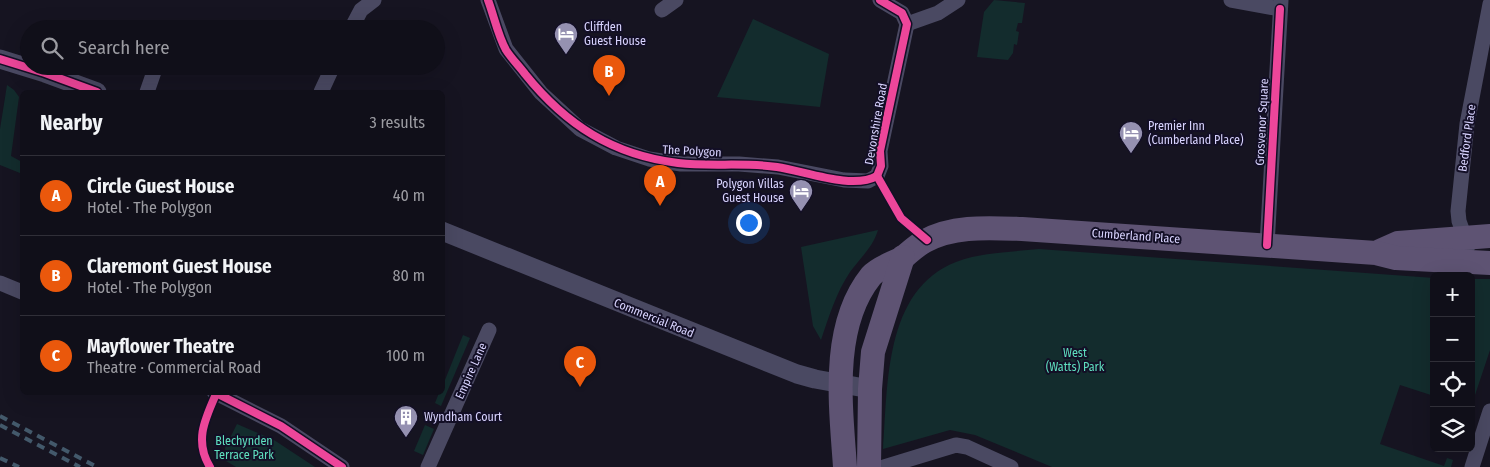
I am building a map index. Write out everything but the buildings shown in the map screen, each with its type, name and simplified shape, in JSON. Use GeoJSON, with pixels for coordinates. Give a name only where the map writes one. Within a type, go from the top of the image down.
{"type":"FeatureCollection","features":[{"type":"Feature","properties":{"kind":"main road","name":"Cumberland Place"},"geometry":{"type":"LineString","coordinates":[[845,467],[841,384],[842,346],[847,327],[862,290],[872,274],[903,257],[927,240],[943,234],[980,228],[1376,252],[1396,258],[1488,262]]}},
{"type":"Feature","properties":{"kind":"main road","name":"Cumberland Place"},"geometry":{"type":"LineString","coordinates":[[1376,252],[1398,243],[1490,236]]}},
{"type":"Feature","properties":{"kind":"main road"},"geometry":{"type":"LineString","coordinates":[[869,467],[870,389],[876,341],[903,257]]}},
{"type":"Feature","properties":{"kind":"street"},"geometry":{"type":"LineString","coordinates":[[356,20],[361,10],[374,0]]}},
{"type":"Feature","properties":{"kind":"street","name":"The Polygon"},"geometry":{"type":"LineString","coordinates":[[488,0],[506,50],[540,93],[580,129],[616,148],[649,159],[681,164],[739,164],[778,167],[844,180],[868,181],[877,176]]}},
{"type":"Feature","properties":{"kind":"street"},"geometry":{"type":"LineString","coordinates":[[662,10],[676,0]]}},
{"type":"Feature","properties":{"kind":"street"},"geometry":{"type":"LineString","coordinates":[[880,0],[902,13],[907,24],[938,13],[958,0]]}},
{"type":"Feature","properties":{"kind":"street","name":"Grosvenor Square"},"geometry":{"type":"LineString","coordinates":[[1232,0],[1280,4],[1267,245]]}},
{"type":"Feature","properties":{"kind":"street","name":"Bedford Place"},"geometry":{"type":"LineString","coordinates":[[1488,262],[1473,253],[1464,237],[1458,211],[1467,124],[1488,30],[1490,4]]}},
{"type":"Feature","properties":{"kind":"street","name":"Devonshire Road"},"geometry":{"type":"LineString","coordinates":[[877,176],[881,166],[880,151],[907,24]]}},
{"type":"Feature","properties":{"kind":"street"},"geometry":{"type":"LineString","coordinates":[[0,59],[20,65]]}},
{"type":"Feature","properties":{"kind":"street"},"geometry":{"type":"LineString","coordinates":[[50,75],[91,90]]}},
{"type":"Feature","properties":{"kind":"street"},"geometry":{"type":"LineString","coordinates":[[148,90],[153,75]]}},
{"type":"Feature","properties":{"kind":"street"},"geometry":{"type":"LineString","coordinates":[[322,90],[329,75]]}},
{"type":"Feature","properties":{"kind":"street","name":"Commercial Road"},"geometry":{"type":"LineString","coordinates":[[445,233],[797,374],[870,389]]}},
{"type":"Feature","properties":{"kind":"street"},"geometry":{"type":"LineString","coordinates":[[0,283],[20,291]]}},
{"type":"Feature","properties":{"kind":"street","name":"Empire Lane"},"geometry":{"type":"LineString","coordinates":[[428,467],[489,330]]}},
{"type":"Feature","properties":{"kind":"street"},"geometry":{"type":"LineString","coordinates":[[220,395],[281,426],[342,467]]}},
{"type":"Feature","properties":{"kind":"street"},"geometry":{"type":"LineString","coordinates":[[1472,467],[1490,412]]}},
{"type":"Feature","properties":{"kind":"street"},"geometry":{"type":"LineString","coordinates":[[884,467],[956,445],[967,447],[1010,467]]}},
{"type":"Feature","properties":{"kind":"green space"},"geometry":{"type":"Polygon","coordinates":[[[994,0],[1025,3],[1022,23],[1018,23],[1016,31],[1019,32],[1017,45],[1014,44],[1013,53],[1008,60],[977,57],[984,12],[994,0]]]}},
{"type":"Feature","properties":{"kind":"green space"},"geometry":{"type":"Polygon","coordinates":[[[753,19],[829,54],[820,107],[717,97],[753,19]]]}},
{"type":"Feature","properties":{"kind":"green space"},"geometry":{"type":"Polygon","coordinates":[[[7,85],[19,97],[11,156],[20,161],[20,173],[0,165],[0,129],[7,85]]]}},
{"type":"Feature","properties":{"kind":"green space"},"geometry":{"type":"Polygon","coordinates":[[[878,230],[870,247],[850,272],[841,288],[821,340],[813,326],[801,247],[878,230]]]}},
{"type":"Feature","properties":{"kind":"green space","name":"West (Watts) Park"},"geometry":{"type":"Polygon","coordinates":[[[1039,249],[1430,278],[1430,395],[1400,385],[1380,444],[1444,466],[1447,458],[1453,460],[1451,467],[1052,467],[975,435],[950,430],[883,449],[886,397],[894,342],[903,317],[915,294],[932,275],[956,262],[987,254],[1039,249]]]}},
{"type":"Feature","properties":{"kind":"green space"},"geometry":{"type":"Polygon","coordinates":[[[1475,279],[1490,279],[1490,350],[1475,395],[1475,279]]]}},
{"type":"Feature","properties":{"kind":"green space"},"geometry":{"type":"Polygon","coordinates":[[[463,335],[470,338],[441,406],[435,403],[438,395],[445,395],[445,380],[463,335]]]}},
{"type":"Feature","properties":{"kind":"green space","name":"Blechynden Terrace Park"},"geometry":{"type":"Polygon","coordinates":[[[237,424],[274,440],[315,467],[236,467],[226,461],[225,448],[237,424]]]}},
{"type":"Feature","properties":{"kind":"green space"},"geometry":{"type":"Polygon","coordinates":[[[425,425],[434,429],[423,455],[414,451],[425,425]]]}},
{"type":"Feature","properties":{"kind":"railway"},"geometry":{"type":"LineString","coordinates":[[0,416],[97,467]]}},
{"type":"Feature","properties":{"kind":"railway"},"geometry":{"type":"LineString","coordinates":[[0,425],[80,467]]}},
{"type":"Feature","properties":{"kind":"railway"},"geometry":{"type":"LineString","coordinates":[[0,458],[19,467]]}},
{"type":"Feature","properties":{"kind":"cycle path"},"geometry":{"type":"LineString","coordinates":[[488,0],[503,44],[525,74],[557,108],[574,122],[592,135],[612,145],[632,153],[678,163],[777,167],[828,178],[855,181],[867,180],[877,176]]}},
{"type":"Feature","properties":{"kind":"cycle path"},"geometry":{"type":"LineString","coordinates":[[877,176],[881,166],[880,151],[907,24],[902,13],[880,0]]}},
{"type":"Feature","properties":{"kind":"cycle path"},"geometry":{"type":"LineString","coordinates":[[1267,245],[1280,9]]}},
{"type":"Feature","properties":{"kind":"cycle path"},"geometry":{"type":"LineString","coordinates":[[0,59],[20,65]]}},
{"type":"Feature","properties":{"kind":"cycle path"},"geometry":{"type":"LineString","coordinates":[[50,75],[92,90]]}},
{"type":"Feature","properties":{"kind":"cycle path"},"geometry":{"type":"LineString","coordinates":[[877,176],[901,218],[927,240]]}},
{"type":"Feature","properties":{"kind":"cycle path"},"geometry":{"type":"LineString","coordinates":[[210,467],[205,457],[202,439],[205,421],[216,395]]}},
{"type":"Feature","properties":{"kind":"cycle path"},"geometry":{"type":"LineString","coordinates":[[220,395],[281,426],[342,467]]}},
{"type":"Feature","properties":{"kind":"place","name":"Cliffden Guest House"},"geometry":{"type":"Point","coordinates":[566,55]}},
{"type":"Feature","properties":{"kind":"place","name":"Claremont Guest House"},"geometry":{"type":"Point","coordinates":[609,96]}},
{"type":"Feature","properties":{"kind":"place","name":"Premier Inn (Cumberland Place)"},"geometry":{"type":"Point","coordinates":[1131,154]}},
{"type":"Feature","properties":{"kind":"place","name":"Circle Guest House"},"geometry":{"type":"Point","coordinates":[660,206]}},
{"type":"Feature","properties":{"kind":"place","name":"Polygon Villas Guest House"},"geometry":{"type":"Point","coordinates":[801,212]}},
{"type":"Feature","properties":{"kind":"place","name":"Mayflower Theatre"},"geometry":{"type":"Point","coordinates":[580,387]}},
{"type":"Feature","properties":{"kind":"place","name":"Wyndham Court"},"geometry":{"type":"Point","coordinates":[406,438]}}]}
